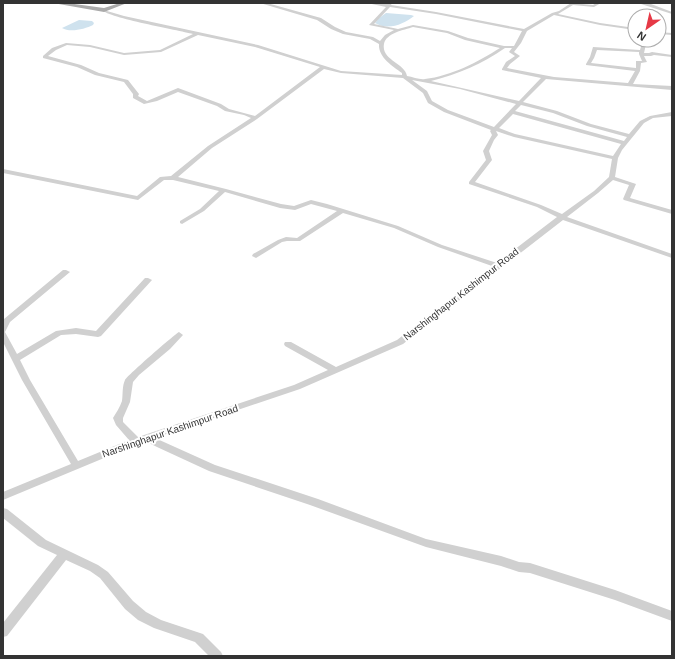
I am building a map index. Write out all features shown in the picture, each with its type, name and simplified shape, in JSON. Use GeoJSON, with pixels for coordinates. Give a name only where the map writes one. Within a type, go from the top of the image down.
{"type":"FeatureCollection","features":[{"type":"Feature","properties":{"kind":"main road"},"geometry":{"type":"LineString","coordinates":[[56,3],[71,4],[103,10],[124,3]]}},
{"type":"Feature","properties":{"kind":"street"},"geometry":{"type":"LineString","coordinates":[[262,3],[319,19],[333,28],[345,33],[371,38],[382,43]]}},
{"type":"Feature","properties":{"kind":"street"},"geometry":{"type":"LineString","coordinates":[[369,3],[390,5],[525,30]]}},
{"type":"Feature","properties":{"kind":"street"},"geometry":{"type":"LineString","coordinates":[[566,3],[594,6],[599,3]]}},
{"type":"Feature","properties":{"kind":"street"},"geometry":{"type":"LineString","coordinates":[[640,3],[653,4],[672,13]]}},
{"type":"Feature","properties":{"kind":"street"},"geometry":{"type":"LineString","coordinates":[[572,4],[525,30],[519,43],[511,52],[518,56],[504,68],[545,77],[672,88]]}},
{"type":"Feature","properties":{"kind":"street"},"geometry":{"type":"LineString","coordinates":[[390,5],[371,25],[393,28],[397,30]]}},
{"type":"Feature","properties":{"kind":"street"},"geometry":{"type":"LineString","coordinates":[[103,10],[124,17],[196,34],[256,46],[341,72],[405,76],[521,103],[555,112],[589,125],[631,136]]}},
{"type":"Feature","properties":{"kind":"street"},"geometry":{"type":"LineString","coordinates":[[552,14],[627,28]]}},
{"type":"Feature","properties":{"kind":"street"},"geometry":{"type":"LineString","coordinates":[[515,47],[504,47],[467,39],[448,32],[413,26],[397,30],[386,36],[382,43],[381,50],[392,63],[404,72],[405,76],[425,92],[430,102],[436,105],[482,125],[496,128],[514,135],[615,158]]}},
{"type":"Feature","properties":{"kind":"street"},"geometry":{"type":"LineString","coordinates":[[196,34],[161,51],[124,54],[90,46],[66,44],[54,49],[45,57],[79,66],[97,74],[126,80],[136,94],[135,97],[146,103],[162,98],[178,90],[222,108],[248,114],[255,118]]}},
{"type":"Feature","properties":{"kind":"street"},"geometry":{"type":"LineString","coordinates":[[424,80],[473,66],[490,57],[504,47]]}},
{"type":"Feature","properties":{"kind":"street"},"geometry":{"type":"LineString","coordinates":[[637,70],[588,64],[592,58],[595,48],[672,56]]}},
{"type":"Feature","properties":{"kind":"street"},"geometry":{"type":"LineString","coordinates":[[630,85],[632,78],[636,76],[638,62],[646,62],[641,53],[643,48]]}},
{"type":"Feature","properties":{"kind":"street"},"geometry":{"type":"LineString","coordinates":[[173,178],[210,147],[255,118],[323,67]]}},
{"type":"Feature","properties":{"kind":"street"},"geometry":{"type":"LineString","coordinates":[[545,77],[493,131],[495,135],[486,151],[489,160],[471,183],[539,206],[562,217],[672,256]]}},
{"type":"Feature","properties":{"kind":"street"},"geometry":{"type":"LineString","coordinates":[[512,112],[625,143]]}},
{"type":"Feature","properties":{"kind":"street"},"geometry":{"type":"LineString","coordinates":[[672,114],[652,118],[642,122],[615,158],[612,178],[633,184],[626,199],[672,212]]}},
{"type":"Feature","properties":{"kind":"street"},"geometry":{"type":"LineString","coordinates":[[3,171],[138,198],[162,178],[173,178],[224,190],[280,206],[295,208],[311,202],[344,210],[396,227],[440,246],[498,266]]}},
{"type":"Feature","properties":{"kind":"street","name":"Narshinghapur Kashimpur Road"},"geometry":{"type":"LineString","coordinates":[[3,496],[146,437],[297,387],[400,342],[612,178]]}},
{"type":"Feature","properties":{"kind":"street"},"geometry":{"type":"LineString","coordinates":[[182,222],[202,210],[224,190]]}},
{"type":"Feature","properties":{"kind":"street"},"geometry":{"type":"LineString","coordinates":[[256,256],[286,239],[298,240],[344,210]]}},
{"type":"Feature","properties":{"kind":"street"},"geometry":{"type":"LineString","coordinates":[[3,330],[7,321],[66,272]]}},
{"type":"Feature","properties":{"kind":"street"},"geometry":{"type":"LineString","coordinates":[[16,359],[59,333],[76,331],[98,334],[148,280]]}},
{"type":"Feature","properties":{"kind":"street"},"geometry":{"type":"LineString","coordinates":[[3,334],[26,380],[76,465]]}},
{"type":"Feature","properties":{"kind":"street"},"geometry":{"type":"LineString","coordinates":[[136,441],[119,423],[118,418],[126,402],[129,381],[179,335]]}},
{"type":"Feature","properties":{"kind":"street"},"geometry":{"type":"LineString","coordinates":[[288,344],[335,370]]}},
{"type":"Feature","properties":{"kind":"street"},"geometry":{"type":"LineString","coordinates":[[146,437],[160,445],[212,468],[314,502],[426,542],[519,567],[530,568],[615,595],[672,616]]}},
{"type":"Feature","properties":{"kind":"street"},"geometry":{"type":"LineString","coordinates":[[3,512],[36,539],[63,554],[94,568],[104,575],[129,605],[142,616],[158,624],[199,638],[217,656]]}},
{"type":"Feature","properties":{"kind":"street"},"geometry":{"type":"LineString","coordinates":[[3,632],[61,560],[63,554]]}},
{"type":"Feature","properties":{"kind":"water"},"geometry":{"type":"Polygon","coordinates":[[[386,13],[414,16],[406,22],[396,26],[385,26],[375,23],[386,13]]]}},
{"type":"Feature","properties":{"kind":"water"},"geometry":{"type":"Polygon","coordinates":[[[79,20],[92,21],[94,23],[93,25],[78,30],[62,28],[79,20]]]}}]}
